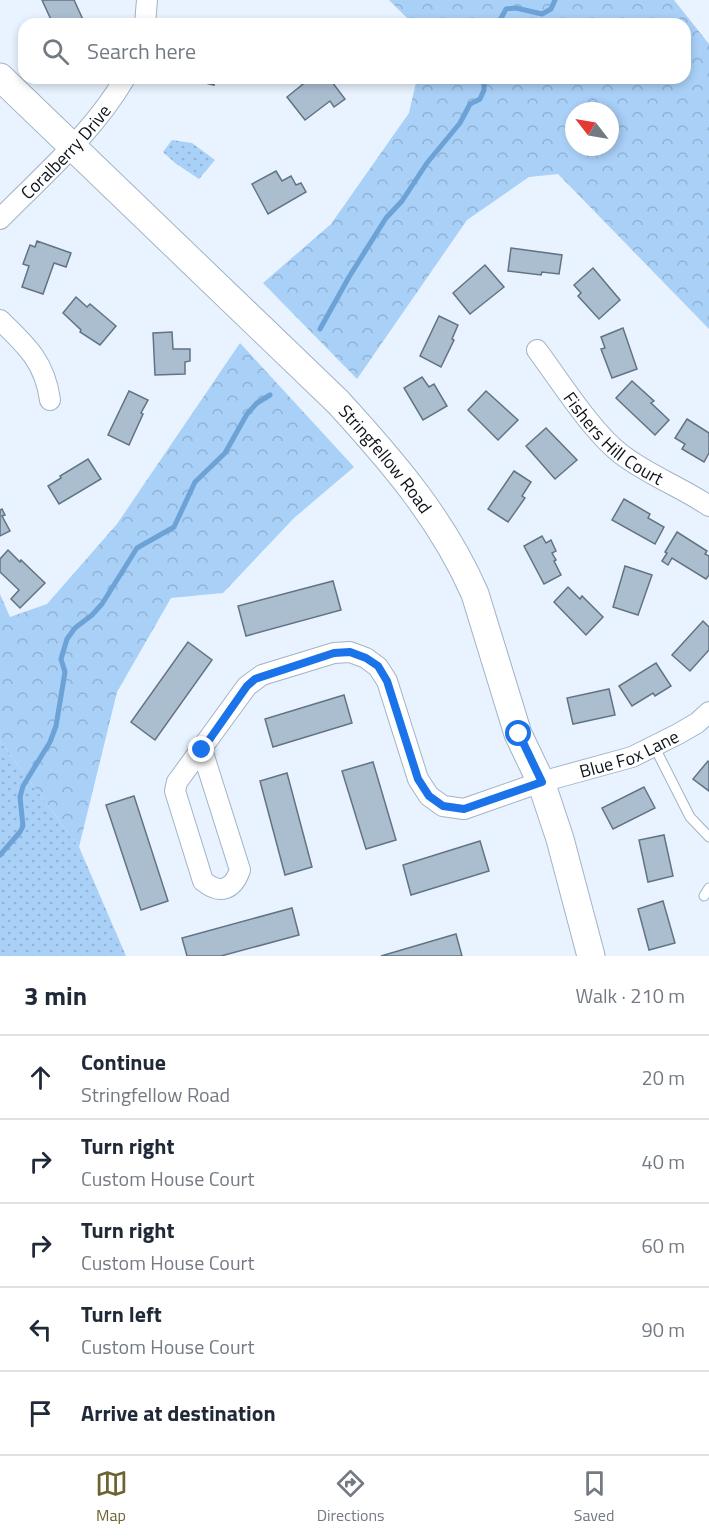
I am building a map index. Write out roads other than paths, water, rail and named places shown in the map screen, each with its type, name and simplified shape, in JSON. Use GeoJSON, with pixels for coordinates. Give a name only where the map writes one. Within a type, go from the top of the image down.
{"type":"FeatureCollection","features":[{"type":"Feature","properties":{"kind":"main road","name":"Stringfellow Road"},"geometry":{"type":"LineString","coordinates":[[0,77],[338,402],[375,441],[417,493],[439,526],[475,594],[519,734],[542,782],[569,871],[591,956]]}},
{"type":"Feature","properties":{"kind":"street"},"geometry":{"type":"LineString","coordinates":[[146,18],[147,0]]}},
{"type":"Feature","properties":{"kind":"street","name":"Coralberry Drive"},"geometry":{"type":"LineString","coordinates":[[0,219],[72,148],[121,84]]}},
{"type":"Feature","properties":{"kind":"street"},"geometry":{"type":"LineString","coordinates":[[0,320],[30,349],[42,367],[50,400]]}},
{"type":"Feature","properties":{"kind":"street","name":"Fishers Hill Court"},"geometry":{"type":"LineString","coordinates":[[537,350],[594,426],[620,454],[709,506]]}},
{"type":"Feature","properties":{"kind":"street","name":"Blue Fox Lane"},"geometry":{"type":"LineString","coordinates":[[202,750],[240,870],[236,882],[225,889],[213,889],[203,881],[175,791],[177,782],[247,686],[255,679],[334,653],[350,652],[366,658],[378,666],[387,681],[418,779],[429,796],[443,806],[464,809],[542,782],[609,765],[654,746],[697,723],[709,712]]}},
{"type":"Feature","properties":{"kind":"lane"},"geometry":{"type":"LineString","coordinates":[[654,746],[690,817],[709,837]]}},
{"type":"Feature","properties":{"kind":"waterway"},"geometry":{"type":"LineString","coordinates":[[501,18],[506,9],[516,8],[542,14],[551,9],[555,0]]}},
{"type":"Feature","properties":{"kind":"waterway"},"geometry":{"type":"LineString","coordinates":[[320,329],[386,218],[402,201],[427,163],[460,123],[470,104],[480,99],[484,84]]}},
{"type":"Feature","properties":{"kind":"waterway"},"geometry":{"type":"LineString","coordinates":[[0,855],[23,826],[20,797],[23,786],[50,742],[56,726],[65,672],[61,659],[67,639],[75,628],[102,604],[137,548],[174,527],[195,482],[225,453],[247,414],[257,403],[270,395]]}}]}
